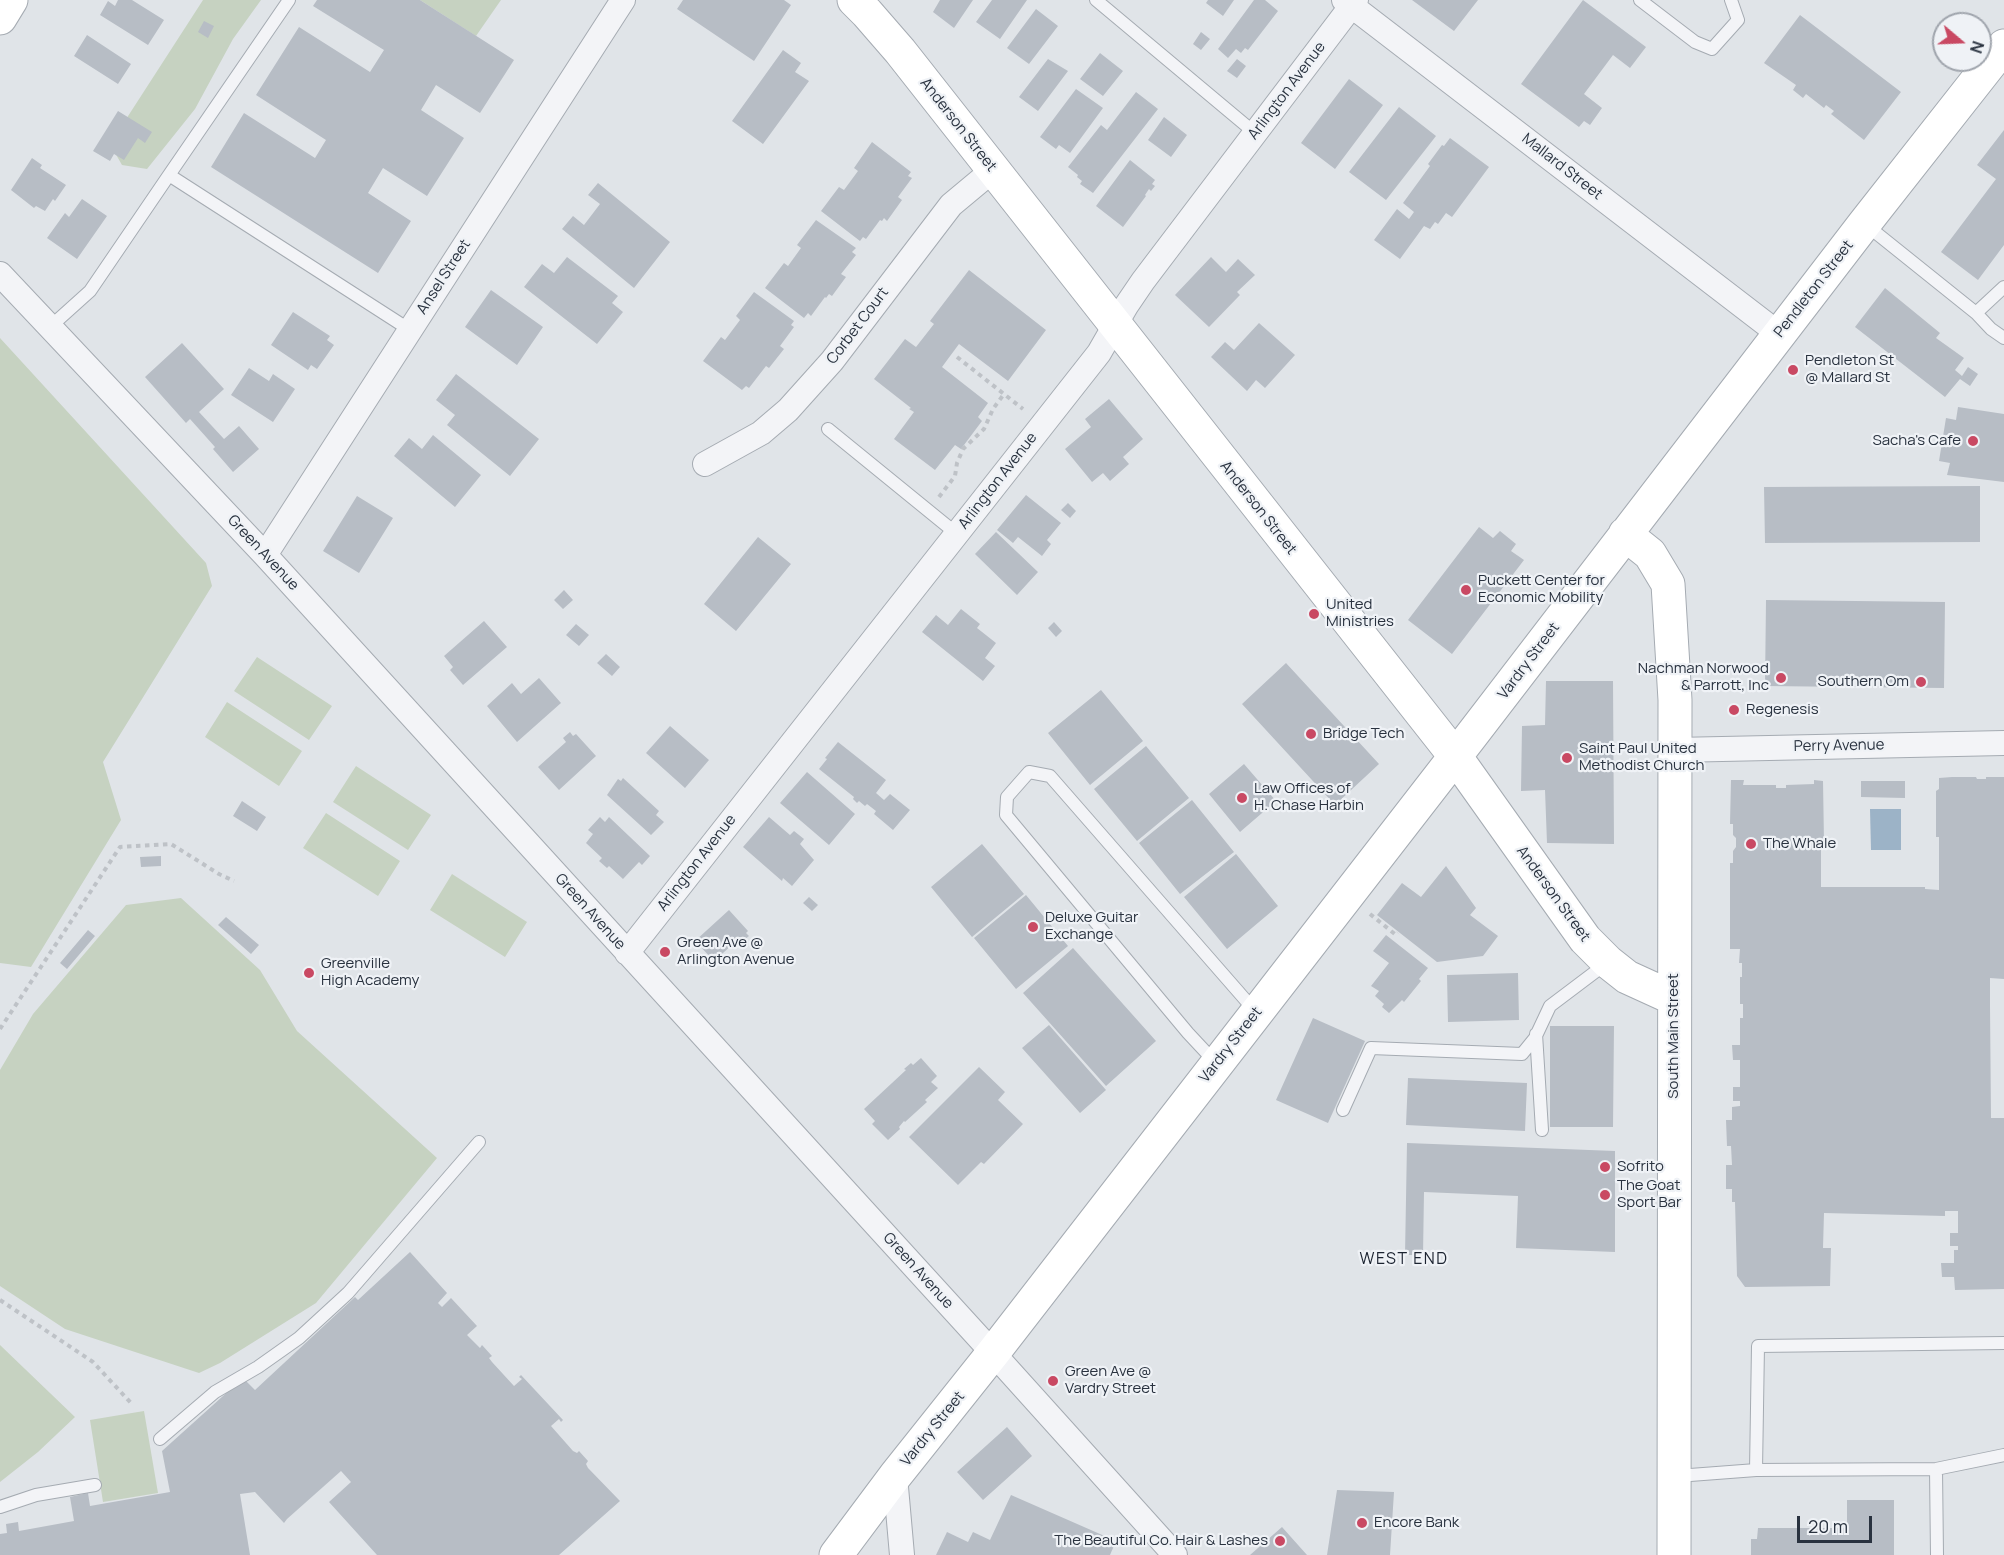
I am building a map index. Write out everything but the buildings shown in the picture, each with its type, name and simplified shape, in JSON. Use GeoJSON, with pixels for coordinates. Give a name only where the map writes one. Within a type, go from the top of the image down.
{"type":"FeatureCollection","features":[{"type":"Feature","properties":{"kind":"main road"},"geometry":{"type":"LineString","coordinates":[[0,18],[11,0]]}},
{"type":"Feature","properties":{"kind":"main road","name":"Anderson Street"},"geometry":{"type":"LineString","coordinates":[[854,0],[900,51],[1455,756],[1584,939],[1627,977],[1673,998]]}},
{"type":"Feature","properties":{"kind":"main road","name":"Pendleton Street"},"geometry":{"type":"LineString","coordinates":[[1625,534],[1864,224],[2000,60]]}},
{"type":"Feature","properties":{"kind":"main road","name":"Vardry Street"},"geometry":{"type":"LineString","coordinates":[[836,1555],[1625,534]]}},
{"type":"Feature","properties":{"kind":"main road","name":"South Main Street"},"geometry":{"type":"LineString","coordinates":[[1625,534],[1650,554],[1668,584],[1675,700],[1674,1555]]}},
{"type":"Feature","properties":{"kind":"street","name":"Ansel Street"},"geometry":{"type":"LineString","coordinates":[[265,555],[623,0]]}},
{"type":"Feature","properties":{"kind":"street","name":"Arlington Avenue"},"geometry":{"type":"LineString","coordinates":[[627,952],[1099,353],[1143,281],[1351,2]]}},
{"type":"Feature","properties":{"kind":"street","name":"Mallard Street"},"geometry":{"type":"LineString","coordinates":[[1351,2],[1779,334]]}},
{"type":"Feature","properties":{"kind":"street","name":"Corbet Court"},"geometry":{"type":"LineString","coordinates":[[705,464],[761,433],[788,410],[832,361],[951,205],[993,170]]}},
{"type":"Feature","properties":{"kind":"street","name":"Green Avenue"},"geometry":{"type":"LineString","coordinates":[[0,274],[265,555],[993,1353],[1174,1555]]}},
{"type":"Feature","properties":{"kind":"street","name":"Perry Avenue"},"geometry":{"type":"LineString","coordinates":[[1675,750],[2004,743]]}},
{"type":"Feature","properties":{"kind":"street"},"geometry":{"type":"LineString","coordinates":[[895,1476],[902,1555]]}},
{"type":"Feature","properties":{"kind":"lane"},"geometry":{"type":"LineString","coordinates":[[50,327],[90,291],[289,0]]}},
{"type":"Feature","properties":{"kind":"lane"},"geometry":{"type":"LineString","coordinates":[[1096,0],[1255,133]]}},
{"type":"Feature","properties":{"kind":"lane"},"geometry":{"type":"LineString","coordinates":[[1640,0],[1695,42],[1712,49],[1738,20],[1731,0]]}},
{"type":"Feature","properties":{"kind":"lane"},"geometry":{"type":"LineString","coordinates":[[169,175],[410,330]]}},
{"type":"Feature","properties":{"kind":"lane"},"geometry":{"type":"LineString","coordinates":[[1864,224],[2004,338]]}},
{"type":"Feature","properties":{"kind":"lane"},"geometry":{"type":"LineString","coordinates":[[1976,313],[2004,287]]}},
{"type":"Feature","properties":{"kind":"lane"},"geometry":{"type":"LineString","coordinates":[[828,429],[957,534]]}},
{"type":"Feature","properties":{"kind":"lane"},"geometry":{"type":"LineString","coordinates":[[1216,1064],[1188,1034],[1006,815],[1006,797],[1029,772],[1050,776],[1257,1012]]}},
{"type":"Feature","properties":{"kind":"lane"},"geometry":{"type":"LineString","coordinates":[[1343,1110],[1371,1048],[1522,1054],[1536,1034],[1550,1006],[1608,962]]}},
{"type":"Feature","properties":{"kind":"lane"},"geometry":{"type":"LineString","coordinates":[[1536,1034],[1542,1130]]}},
{"type":"Feature","properties":{"kind":"lane"},"geometry":{"type":"LineString","coordinates":[[160,1439],[215,1392],[258,1367],[299,1338],[348,1293],[479,1143]]}},
{"type":"Feature","properties":{"kind":"lane"},"geometry":{"type":"LineString","coordinates":[[1756,1470],[1758,1346],[2004,1343]]}},
{"type":"Feature","properties":{"kind":"lane"},"geometry":{"type":"LineString","coordinates":[[1674,1476],[1756,1470],[1936,1469],[2004,1455]]}},
{"type":"Feature","properties":{"kind":"lane"},"geometry":{"type":"LineString","coordinates":[[1936,1469],[1937,1555]]}},
{"type":"Feature","properties":{"kind":"lane"},"geometry":{"type":"LineString","coordinates":[[0,1507],[36,1495],[95,1485]]}},
{"type":"Feature","properties":{"kind":"path"},"geometry":{"type":"LineString","coordinates":[[957,357],[1023,409]]}},
{"type":"Feature","properties":{"kind":"path"},"geometry":{"type":"LineString","coordinates":[[940,499],[939,496],[955,476],[957,462],[963,449],[984,429],[993,409],[1004,394]]}},
{"type":"Feature","properties":{"kind":"path"},"geometry":{"type":"LineString","coordinates":[[0,1029],[120,847],[171,844],[234,881]]}},
{"type":"Feature","properties":{"kind":"path"},"geometry":{"type":"LineString","coordinates":[[1370,914],[1396,936],[1398,933]]}},
{"type":"Feature","properties":{"kind":"path"},"geometry":{"type":"LineString","coordinates":[[0,1300],[93,1362],[131,1404]]}},
{"type":"Feature","properties":{"kind":"green space"},"geometry":{"type":"Polygon","coordinates":[[[203,0],[261,0],[233,39],[195,109],[147,169],[122,165],[110,144],[203,0]]]}},
{"type":"Feature","properties":{"kind":"green space"},"geometry":{"type":"Polygon","coordinates":[[[420,0],[501,0],[476,36],[420,0]]]}},
{"type":"Feature","properties":{"kind":"green space"},"geometry":{"type":"Polygon","coordinates":[[[0,338],[206,563],[212,586],[103,762],[121,820],[31,967],[0,963],[0,338]]]}},
{"type":"Feature","properties":{"kind":"green space"},"geometry":{"type":"Polygon","coordinates":[[[257,657],[332,706],[309,740],[234,691],[257,657]]]}},
{"type":"Feature","properties":{"kind":"green space"},"geometry":{"type":"Polygon","coordinates":[[[227,702],[302,751],[279,786],[205,737],[227,702]]]}},
{"type":"Feature","properties":{"kind":"green space"},"geometry":{"type":"Polygon","coordinates":[[[356,766],[431,815],[408,850],[333,802],[356,766]]]}},
{"type":"Feature","properties":{"kind":"green space"},"geometry":{"type":"Polygon","coordinates":[[[326,813],[400,861],[378,896],[303,848],[326,813]]]}},
{"type":"Feature","properties":{"kind":"green space"},"geometry":{"type":"Polygon","coordinates":[[[452,874],[527,922],[505,957],[430,910],[452,874]]]}},
{"type":"Feature","properties":{"kind":"green space"},"geometry":{"type":"Polygon","coordinates":[[[181,898],[260,970],[297,1031],[437,1158],[316,1303],[220,1363],[199,1373],[65,1329],[0,1286],[0,1070],[33,1014],[126,905],[181,898]]]}},
{"type":"Feature","properties":{"kind":"green space"},"geometry":{"type":"Polygon","coordinates":[[[0,1345],[75,1417],[38,1452],[0,1482],[0,1345]]]}},
{"type":"Feature","properties":{"kind":"green space"},"geometry":{"type":"Polygon","coordinates":[[[144,1411],[158,1493],[103,1502],[90,1420],[144,1411]]]}},
{"type":"Feature","properties":{"kind":"water"},"geometry":{"type":"Polygon","coordinates":[[[1870,809],[1901,809],[1901,850],[1871,850],[1870,809]]]}},
{"type":"Feature","properties":{"kind":"place","name":"Pendleton St @ Mallard St"},"geometry":{"type":"Point","coordinates":[1793,370]}},
{"type":"Feature","properties":{"kind":"place","name":"Sacha's Cafe"},"geometry":{"type":"Point","coordinates":[1973,441]}},
{"type":"Feature","properties":{"kind":"place","name":"Puckett Center for Economic Mobility"},"geometry":{"type":"Point","coordinates":[1466,590]}},
{"type":"Feature","properties":{"kind":"place","name":"United Ministries"},"geometry":{"type":"Point","coordinates":[1314,614]}},
{"type":"Feature","properties":{"kind":"place","name":"Nachman Norwood & Parrott, Inc"},"geometry":{"type":"Point","coordinates":[1781,678]}},
{"type":"Feature","properties":{"kind":"place","name":"Southern Om"},"geometry":{"type":"Point","coordinates":[1921,682]}},
{"type":"Feature","properties":{"kind":"place","name":"Regenesis"},"geometry":{"type":"Point","coordinates":[1734,710]}},
{"type":"Feature","properties":{"kind":"place","name":"Bridge Tech"},"geometry":{"type":"Point","coordinates":[1311,734]}},
{"type":"Feature","properties":{"kind":"place","name":"Saint Paul United Methodist Church"},"geometry":{"type":"Point","coordinates":[1567,758]}},
{"type":"Feature","properties":{"kind":"place","name":"Law Offices of H. Chase Harbin"},"geometry":{"type":"Point","coordinates":[1242,798]}},
{"type":"Feature","properties":{"kind":"place","name":"The Whale"},"geometry":{"type":"Point","coordinates":[1751,844]}},
{"type":"Feature","properties":{"kind":"place","name":"Deluxe Guitar Exchange"},"geometry":{"type":"Point","coordinates":[1033,927]}},
{"type":"Feature","properties":{"kind":"place","name":"Green Ave @ Arlington Avenue"},"geometry":{"type":"Point","coordinates":[665,952]}},
{"type":"Feature","properties":{"kind":"place","name":"Greenville High Academy"},"geometry":{"type":"Point","coordinates":[309,973]}},
{"type":"Feature","properties":{"kind":"place","name":"Sofrito"},"geometry":{"type":"Point","coordinates":[1605,1167]}},
{"type":"Feature","properties":{"kind":"place","name":"The Goat Sport Bar"},"geometry":{"type":"Point","coordinates":[1605,1195]}},
{"type":"Feature","properties":{"kind":"place","name":"Green Ave @ Vardry Street"},"geometry":{"type":"Point","coordinates":[1053,1381]}},
{"type":"Feature","properties":{"kind":"place","name":"Encore Bank"},"geometry":{"type":"Point","coordinates":[1362,1523]}},
{"type":"Feature","properties":{"kind":"place","name":"The Beautiful Co. Hair & Lashes"},"geometry":{"type":"Point","coordinates":[1280,1541]}},
{"type":"Feature","properties":{"kind":"district","name":"WEST END"},"geometry":{"type":"Point","coordinates":[1404,1260]}}]}
